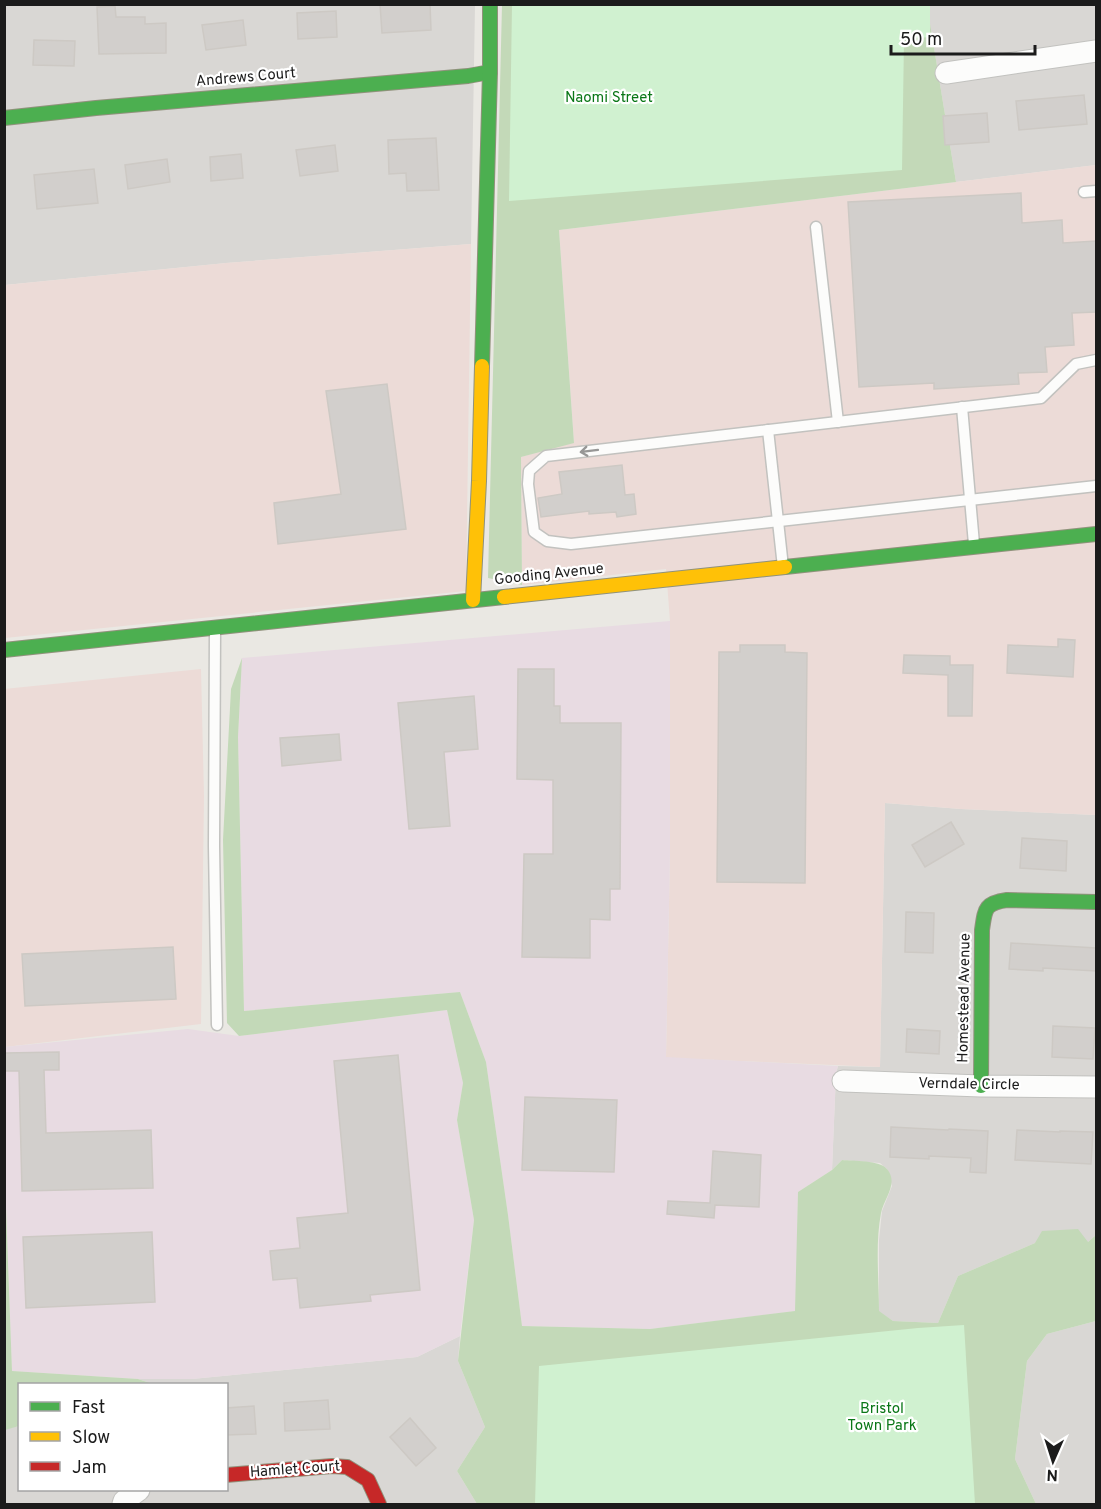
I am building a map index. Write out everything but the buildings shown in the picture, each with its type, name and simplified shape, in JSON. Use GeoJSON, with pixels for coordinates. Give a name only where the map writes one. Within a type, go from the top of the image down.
{"type":"FeatureCollection","features":[{"type":"Feature","properties":{"kind":"street"},"geometry":{"type":"LineString","coordinates":[[473,600],[479,481],[490,4]]}},
{"type":"Feature","properties":{"kind":"street"},"geometry":{"type":"LineString","coordinates":[[946,73],[1096,51]]}},
{"type":"Feature","properties":{"kind":"street","name":"Andrews Court"},"geometry":{"type":"LineString","coordinates":[[4,118],[468,76],[490,72]]}},
{"type":"Feature","properties":{"kind":"street","name":"Gooding Avenue"},"geometry":{"type":"LineString","coordinates":[[4,650],[1096,534]]}},
{"type":"Feature","properties":{"kind":"street","name":"Homestead Avenue"},"geometry":{"type":"LineString","coordinates":[[981,1086],[982,930],[985,910],[989,906],[1007,900],[1096,902]]}},
{"type":"Feature","properties":{"kind":"street","name":"Verndale Circle"},"geometry":{"type":"LineString","coordinates":[[843,1082],[1096,1087]]}},
{"type":"Feature","properties":{"kind":"street","name":"Hamlet Court"},"geometry":{"type":"LineString","coordinates":[[228,1475],[332,1466],[347,1467],[368,1480],[379,1504]]}},
{"type":"Feature","properties":{"kind":"street"},"geometry":{"type":"LineString","coordinates":[[123,1504],[137,1491]]}},
{"type":"Feature","properties":{"kind":"lane"},"geometry":{"type":"LineString","coordinates":[[1084,192],[1096,191]]}},
{"type":"Feature","properties":{"kind":"lane"},"geometry":{"type":"LineString","coordinates":[[816,227],[838,422]]}},
{"type":"Feature","properties":{"kind":"lane"},"geometry":{"type":"LineString","coordinates":[[1096,360],[1076,364],[1041,398],[546,456],[529,471],[528,484],[534,532],[547,541],[570,544],[1096,486]]}},
{"type":"Feature","properties":{"kind":"lane"},"geometry":{"type":"LineString","coordinates":[[962,407],[974,547]]}},
{"type":"Feature","properties":{"kind":"lane"},"geometry":{"type":"LineString","coordinates":[[768,430],[783,567]]}},
{"type":"Feature","properties":{"kind":"lane"},"geometry":{"type":"LineString","coordinates":[[215,628],[213,846],[217,1025]]}},
{"type":"Feature","properties":{"kind":"shaded area"},"geometry":{"type":"Polygon","coordinates":[[[5,5],[475,5],[471,244],[226,263],[5,285],[5,5]]]}},
{"type":"Feature","properties":{"kind":"shaded area"},"geometry":{"type":"Polygon","coordinates":[[[927,5],[1096,5],[1096,165],[956,182],[927,5]]]}},
{"type":"Feature","properties":{"kind":"shaded area"},"geometry":{"type":"Polygon","coordinates":[[[1096,165],[1096,815],[885,803],[880,1067],[666,1058],[670,853],[670,621],[666,569],[522,585],[521,457],[574,442],[559,230],[1096,165]]]}},
{"type":"Feature","properties":{"kind":"shaded area"},"geometry":{"type":"Polygon","coordinates":[[[471,244],[466,591],[5,638],[5,285],[226,263],[471,244]]]}},
{"type":"Feature","properties":{"kind":"shaded area"},"geometry":{"type":"Polygon","coordinates":[[[670,621],[670,853],[666,1057],[838,1066],[832,1170],[798,1192],[796,1311],[650,1329],[522,1326],[486,1062],[460,992],[244,1011],[238,737],[242,658],[670,621]]]}},
{"type":"Feature","properties":{"kind":"shaded area"},"geometry":{"type":"Polygon","coordinates":[[[201,669],[204,796],[201,1024],[5,1047],[4,689],[201,669]]]}},
{"type":"Feature","properties":{"kind":"shaded area"},"geometry":{"type":"Polygon","coordinates":[[[885,803],[1096,815],[1096,1235],[1088,1242],[1035,1243],[958,1276],[938,1323],[893,1321],[879,1312],[879,1240],[882,1211],[892,1186],[887,1169],[880,1163],[842,1160],[832,1170],[838,1066],[880,1067],[885,803]]]}},
{"type":"Feature","properties":{"kind":"shaded area"},"geometry":{"type":"Polygon","coordinates":[[[447,1010],[463,1083],[457,1120],[474,1220],[460,1336],[417,1357],[192,1379],[138,1379],[12,1371],[5,1181],[4,1047],[188,1029],[239,1036],[447,1010]]]}},
{"type":"Feature","properties":{"kind":"shaded area"},"geometry":{"type":"Polygon","coordinates":[[[1096,1321],[1096,1504],[1036,1504],[1015,1459],[1027,1361],[1047,1334],[1096,1321]]]}},
{"type":"Feature","properties":{"kind":"shaded area"},"geometry":{"type":"Polygon","coordinates":[[[460,1336],[458,1361],[485,1427],[457,1471],[477,1504],[5,1504],[5,1429],[18,1426],[18,1491],[228,1491],[228,1383],[150,1383],[138,1379],[192,1379],[417,1357],[460,1336]]]}},
{"type":"Feature","properties":{"kind":"green space","name":"Naomi Street"},"geometry":{"type":"Polygon","coordinates":[[[502,5],[927,5],[956,182],[559,230],[574,443],[521,457],[522,585],[488,578],[502,5]]]}},
{"type":"Feature","properties":{"kind":"green space","name":"Naomi Street"},"geometry":{"type":"Polygon","coordinates":[[[512,5],[930,5],[930,37],[904,39],[902,170],[509,201],[512,5]]]}},
{"type":"Feature","properties":{"kind":"green space"},"geometry":{"type":"Polygon","coordinates":[[[242,658],[238,737],[244,1011],[460,992],[486,1062],[522,1326],[650,1329],[795,1311],[798,1192],[832,1170],[842,1160],[884,1166],[892,1180],[881,1213],[878,1262],[879,1311],[893,1321],[938,1323],[958,1276],[1035,1243],[1042,1231],[1078,1229],[1088,1242],[1096,1235],[1096,1321],[1047,1334],[1027,1361],[1015,1459],[1036,1504],[477,1504],[457,1471],[485,1427],[458,1361],[474,1220],[457,1120],[463,1083],[447,1010],[239,1036],[227,1023],[223,840],[231,689],[242,658]]]}},
{"type":"Feature","properties":{"kind":"green space"},"geometry":{"type":"Polygon","coordinates":[[[5,1181],[12,1371],[138,1379],[150,1383],[18,1383],[18,1426],[5,1430],[5,1181]]]}},
{"type":"Feature","properties":{"kind":"green space","name":"Bristol Town Park"},"geometry":{"type":"Polygon","coordinates":[[[964,1325],[975,1504],[535,1504],[539,1366],[964,1325]]]}},
{"type":"Feature","properties":{"kind":"traffic: fast"},"geometry":{"type":"LineString","coordinates":[[482,366],[490,4]]}},
{"type":"Feature","properties":{"kind":"traffic: fast"},"geometry":{"type":"LineString","coordinates":[[4,118],[468,76],[490,72]]}},
{"type":"Feature","properties":{"kind":"traffic: fast"},"geometry":{"type":"LineString","coordinates":[[785,567],[1096,534]]}},
{"type":"Feature","properties":{"kind":"traffic: fast"},"geometry":{"type":"LineString","coordinates":[[4,650],[504,597]]}},
{"type":"Feature","properties":{"kind":"traffic: fast"},"geometry":{"type":"LineString","coordinates":[[981,1086],[982,930],[987,909],[994,903],[1007,900],[1096,902]]}},
{"type":"Feature","properties":{"kind":"traffic: slow"},"geometry":{"type":"LineString","coordinates":[[473,600],[482,366]]}},
{"type":"Feature","properties":{"kind":"traffic: slow"},"geometry":{"type":"LineString","coordinates":[[504,597],[785,567]]}},
{"type":"Feature","properties":{"kind":"traffic: jam"},"geometry":{"type":"LineString","coordinates":[[228,1475],[332,1466],[347,1467],[368,1480],[379,1504]]}}]}
